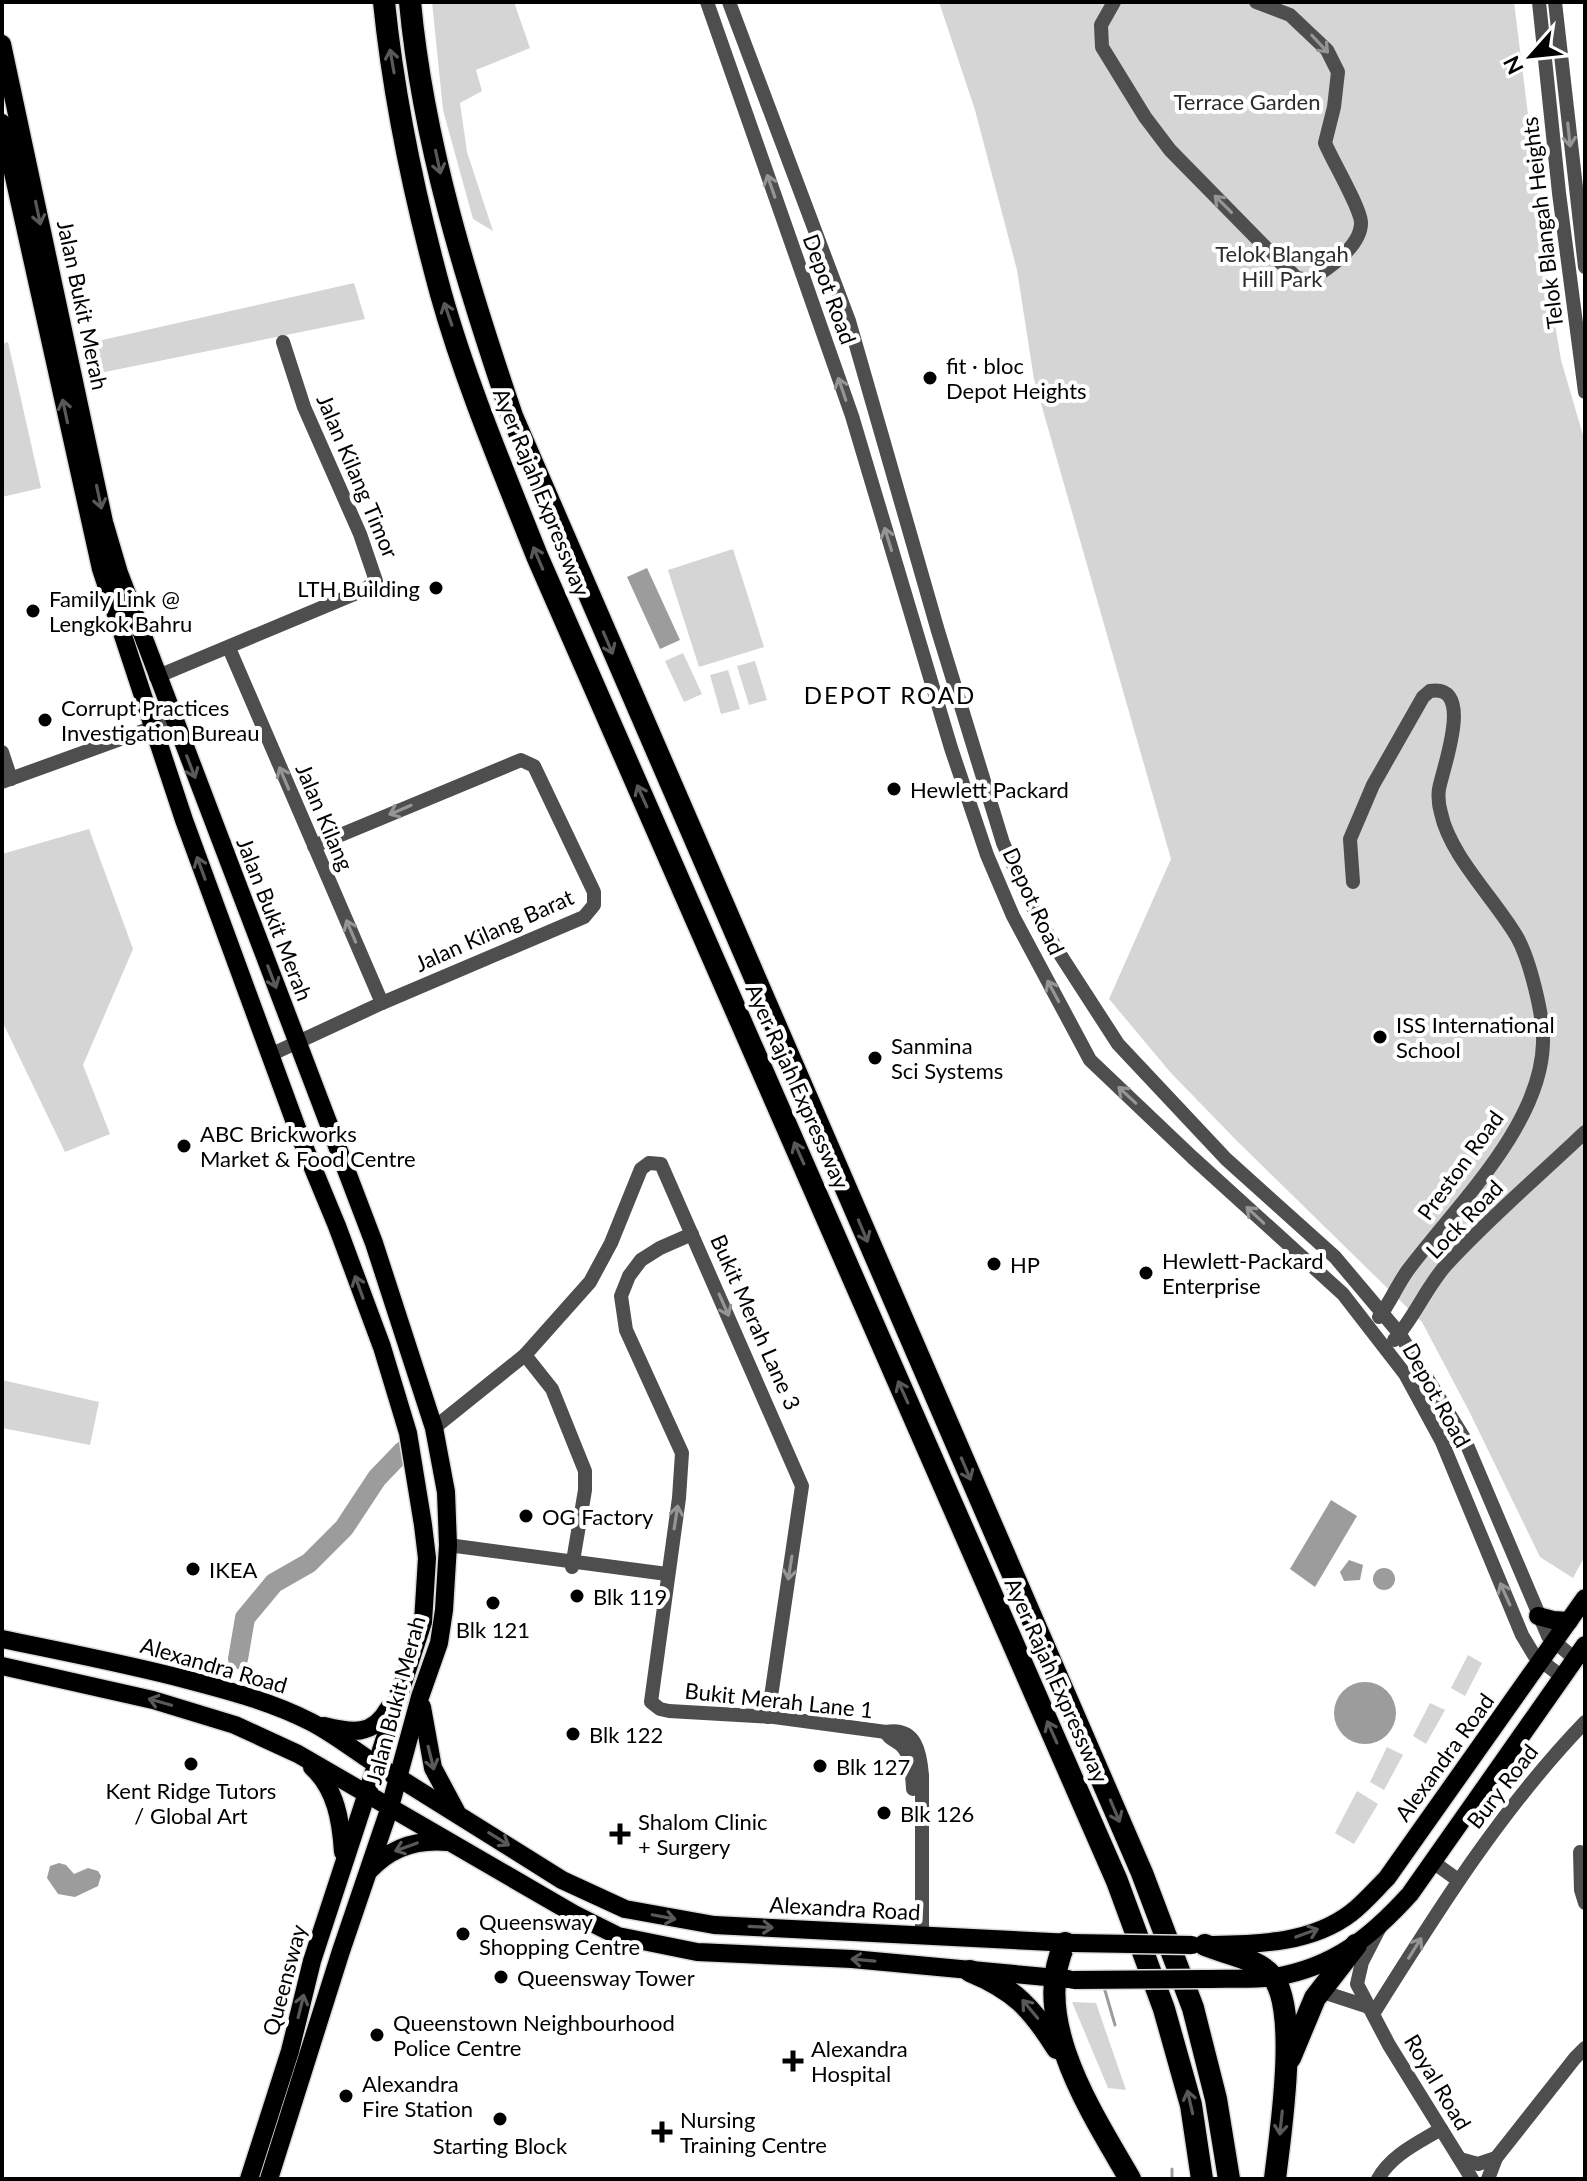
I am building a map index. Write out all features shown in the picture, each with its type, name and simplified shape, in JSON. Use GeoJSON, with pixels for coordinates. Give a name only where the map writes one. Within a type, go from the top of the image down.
{"type":"FeatureCollection","features":[{"type":"Feature","properties":{"kind":"highway","name":"Ayer Rajah Expressway"},"geometry":{"type":"LineString","coordinates":[[384,2],[407,150],[417,194],[442,295],[487,429],[537,556],[1117,1881],[1164,2009],[1191,2105],[1202,2179]]}},
{"type":"Feature","properties":{"kind":"highway","name":"Ayer Rajah Expressway"},"geometry":{"type":"LineString","coordinates":[[410,2],[437,160],[469,288],[512,416],[1142,1873],[1193,2008],[1216,2099],[1229,2179]]}},
{"type":"Feature","properties":{"kind":"highway"},"geometry":{"type":"LineString","coordinates":[[1069,1943],[1055,2018],[1072,2068],[1130,2179]]}},
{"type":"Feature","properties":{"kind":"highway"},"geometry":{"type":"LineString","coordinates":[[1198,1945],[1260,1965],[1273,1977],[1282,1995],[1287,2066],[1275,2179]]}},
{"type":"Feature","properties":{"kind":"highway"},"geometry":{"type":"LineString","coordinates":[[1287,2066],[1297,2037],[1320,1991],[1356,1945]]}},
{"type":"Feature","properties":{"kind":"highway"},"geometry":{"type":"LineString","coordinates":[[970,1971],[995,1981],[1020,1999],[1072,2068]]}},
{"type":"Feature","properties":{"kind":"main road","name":"Jalan Bukit Merah"},"geometry":{"type":"LineString","coordinates":[[2,44],[104,522],[119,573],[395,1305],[434,1428],[446,1492],[448,1551],[444,1610],[439,1643],[420,1697],[390,1807]]}},
{"type":"Feature","properties":{"kind":"main road","name":"Jalan Bukit Merah"},"geometry":{"type":"LineString","coordinates":[[2,123],[91,530],[153,728],[270,1055],[370,1314],[408,1433],[427,1558],[423,1622],[366,1795]]}},
{"type":"Feature","properties":{"kind":"main road"},"geometry":{"type":"LineString","coordinates":[[232,950],[228,933],[230,923],[239,913],[247,910]]}},
{"type":"Feature","properties":{"kind":"main road"},"geometry":{"type":"LineString","coordinates":[[370,1314],[395,1305]]}},
{"type":"Feature","properties":{"kind":"main road","name":"Alexandra Road"},"geometry":{"type":"LineString","coordinates":[[2,1639],[144,1668],[272,1705],[313,1723],[375,1765],[562,1880],[625,1909],[714,1925],[911,1936],[1069,1943],[1264,1944],[1305,1936],[1349,1914],[1387,1878],[1585,1598]]}},
{"type":"Feature","properties":{"kind":"main road"},"geometry":{"type":"LineString","coordinates":[[1538,1616],[1569,1621]]}},
{"type":"Feature","properties":{"kind":"main road"},"geometry":{"type":"LineString","coordinates":[[2,1666],[153,1700],[235,1725],[298,1754],[574,1914],[618,1936],[697,1952],[852,1959],[1064,1979],[1206,1979],[1273,1977],[1311,1967],[1356,1945],[1380,1927],[1410,1894],[1580,1652]]}},
{"type":"Feature","properties":{"kind":"main road"},"geometry":{"type":"LineString","coordinates":[[313,1723],[341,1730],[363,1731],[380,1724],[400,1689]]}},
{"type":"Feature","properties":{"kind":"main road"},"geometry":{"type":"LineString","coordinates":[[232,1692],[241,1701],[244,1710],[235,1725]]}},
{"type":"Feature","properties":{"kind":"main road"},"geometry":{"type":"LineString","coordinates":[[420,1697],[433,1768],[457,1813]]}},
{"type":"Feature","properties":{"kind":"main road"},"geometry":{"type":"LineString","coordinates":[[298,1754],[321,1776],[335,1800],[344,1862]]}},
{"type":"Feature","properties":{"kind":"main road","name":"Queensway"},"geometry":{"type":"LineString","coordinates":[[249,2179],[290,2051],[312,1961],[366,1795]]}},
{"type":"Feature","properties":{"kind":"main road","name":"Queensway"},"geometry":{"type":"LineString","coordinates":[[269,2179],[390,1807]]}},
{"type":"Feature","properties":{"kind":"main road"},"geometry":{"type":"LineString","coordinates":[[366,1875],[382,1857],[406,1845],[429,1840],[454,1843]]}},
{"type":"Feature","properties":{"kind":"main road"},"geometry":{"type":"LineString","coordinates":[[911,1936],[941,1967]]}},
{"type":"Feature","properties":{"kind":"street","name":"Depot Road"},"geometry":{"type":"LineString","coordinates":[[707,2],[852,416],[948,739],[987,855],[1013,916],[1090,1060],[1343,1294],[1405,1374],[1442,1442],[1522,1635],[1534,1655],[1562,1677]]}},
{"type":"Feature","properties":{"kind":"street","name":"Depot Road"},"geometry":{"type":"LineString","coordinates":[[729,2],[849,321],[1003,843],[1030,902],[1118,1044],[1226,1159],[1335,1257],[1399,1333],[1464,1438],[1548,1636],[1580,1652]]}},
{"type":"Feature","properties":{"kind":"street"},"geometry":{"type":"LineString","coordinates":[[1114,2],[1101,25],[1102,47],[1145,117],[1170,150],[1278,260],[1297,278],[1309,280],[1349,248],[1359,235],[1361,223],[1325,143],[1338,72],[1327,50],[1290,15],[1256,2]]}},
{"type":"Feature","properties":{"kind":"street","name":"Telok Blangah Heights"},"geometry":{"type":"LineString","coordinates":[[1539,2],[1559,193],[1585,392]]}},
{"type":"Feature","properties":{"kind":"street","name":"Telok Blangah Heights"},"geometry":{"type":"LineString","coordinates":[[1555,2],[1585,267]]}},
{"type":"Feature","properties":{"kind":"street"},"geometry":{"type":"LineString","coordinates":[[822,330],[849,321]]}},
{"type":"Feature","properties":{"kind":"street","name":"Jalan Kilang Timor"},"geometry":{"type":"LineString","coordinates":[[156,677],[364,590],[376,581],[360,534],[304,407],[283,342]]}},
{"type":"Feature","properties":{"kind":"street","name":"Jalan Kilang"},"geometry":{"type":"LineString","coordinates":[[229,648],[382,1003]]}},
{"type":"Feature","properties":{"kind":"street","name":"Preston Road"},"geometry":{"type":"LineString","coordinates":[[1353,882],[1350,839],[1373,785],[1423,697],[1430,691],[1442,692],[1448,696],[1454,709],[1452,745],[1439,791],[1446,831],[1518,939],[1536,994],[1543,1043],[1535,1087],[1518,1126],[1447,1223],[1406,1272],[1382,1313],[1369,1327]]}},
{"type":"Feature","properties":{"kind":"street"},"geometry":{"type":"LineString","coordinates":[[2,752],[6,780],[173,720]]}},
{"type":"Feature","properties":{"kind":"street","name":"Jalan Kilang Barat"},"geometry":{"type":"LineString","coordinates":[[270,1055],[382,1003],[584,917],[594,905],[594,892],[534,766],[527,761],[521,760],[314,846]]}},
{"type":"Feature","properties":{"kind":"street","name":"Lock Road"},"geometry":{"type":"LineString","coordinates":[[1386,1348],[1444,1268],[1487,1223],[1585,1132]]}},
{"type":"Feature","properties":{"kind":"street"},"geometry":{"type":"LineString","coordinates":[[434,1428],[525,1355],[590,1282],[611,1243],[645,1165],[661,1164],[692,1234]]}},
{"type":"Feature","properties":{"kind":"street","name":"Bukit Merah Lane 3"},"geometry":{"type":"LineString","coordinates":[[667,1576],[679,1498],[682,1453],[626,1330],[621,1296],[629,1276],[641,1260],[692,1234],[802,1486],[768,1717]]}},
{"type":"Feature","properties":{"kind":"street"},"geometry":{"type":"LineString","coordinates":[[525,1355],[552,1389],[585,1471],[585,1490],[572,1564]]}},
{"type":"Feature","properties":{"kind":"street"},"geometry":{"type":"LineString","coordinates":[[448,1551],[667,1576]]}},
{"type":"Feature","properties":{"kind":"street","name":"Bukit Merah Lane 1"},"geometry":{"type":"LineString","coordinates":[[667,1576],[662,1635],[651,1702],[660,1709],[896,1731],[912,1738],[920,1754],[911,1936]]}},
{"type":"Feature","properties":{"kind":"street","name":"Bury Road"},"geometry":{"type":"LineString","coordinates":[[1371,2010],[1458,1880],[1555,1753],[1585,1722]]}},
{"type":"Feature","properties":{"kind":"street"},"geometry":{"type":"LineString","coordinates":[[1580,1852],[1581,1890],[1585,1903]]}},
{"type":"Feature","properties":{"kind":"street"},"geometry":{"type":"LineString","coordinates":[[1433,1862],[1458,1880]]}},
{"type":"Feature","properties":{"kind":"street","name":"Royal Road"},"geometry":{"type":"LineString","coordinates":[[1380,1927],[1358,1974],[1357,1984],[1389,2045],[1472,2179]]}},
{"type":"Feature","properties":{"kind":"street"},"geometry":{"type":"LineString","coordinates":[[1320,1991],[1371,2010]]}},
{"type":"Feature","properties":{"kind":"street"},"geometry":{"type":"LineString","coordinates":[[1488,2179],[1496,2158],[1585,2048]]}},
{"type":"Feature","properties":{"kind":"street"},"geometry":{"type":"LineString","coordinates":[[1378,2179],[1403,2152],[1441,2129]]}},
{"type":"Feature","properties":{"kind":"street"},"geometry":{"type":"LineString","coordinates":[[1460,2159],[1478,2164],[1496,2158]]}},
{"type":"Feature","properties":{"kind":"green space"},"geometry":{"type":"Polygon","coordinates":[[[432,2],[514,2],[530,48],[476,70],[482,91],[460,103],[467,152],[493,231],[473,219],[443,110],[432,2]]]}},
{"type":"Feature","properties":{"kind":"green space","name":"Telok Blangah Hill Park"},"geometry":{"type":"Polygon","coordinates":[[[939,2],[1514,2],[1552,307],[1561,360],[1585,442],[1585,1556],[1573,1578],[1540,1557],[1422,1322],[1171,1073],[1109,999],[1171,859],[1034,379],[1017,270],[975,110],[939,2]]]}},
{"type":"Feature","properties":{"kind":"green space"},"geometry":{"type":"Polygon","coordinates":[[[354,283],[365,319],[95,374],[89,343],[354,283]]]}},
{"type":"Feature","properties":{"kind":"green space"},"geometry":{"type":"Polygon","coordinates":[[[8,342],[41,488],[2,497],[2,344],[8,342]]]}},
{"type":"Feature","properties":{"kind":"green space"},"geometry":{"type":"Polygon","coordinates":[[[733,549],[764,647],[699,667],[668,570],[733,549]]]}},
{"type":"Feature","properties":{"kind":"green space"},"geometry":{"type":"Polygon","coordinates":[[[683,653],[702,694],[684,702],[665,661],[683,653]]]}},
{"type":"Feature","properties":{"kind":"green space"},"geometry":{"type":"Polygon","coordinates":[[[755,661],[767,700],[749,705],[737,666],[755,661]]]}},
{"type":"Feature","properties":{"kind":"green space"},"geometry":{"type":"Polygon","coordinates":[[[728,670],[740,709],[721,714],[710,675],[728,670]]]}},
{"type":"Feature","properties":{"kind":"green space"},"geometry":{"type":"Polygon","coordinates":[[[89,829],[133,949],[83,1065],[110,1134],[65,1152],[2,1021],[2,854],[89,829]]]}},
{"type":"Feature","properties":{"kind":"green space"},"geometry":{"type":"Polygon","coordinates":[[[2,1380],[99,1402],[90,1445],[2,1428],[2,1380]]]}},
{"type":"Feature","properties":{"kind":"green space"},"geometry":{"type":"Polygon","coordinates":[[[1468,1655],[1482,1663],[1465,1696],[1451,1688],[1468,1655]]]}},
{"type":"Feature","properties":{"kind":"green space"},"geometry":{"type":"Polygon","coordinates":[[[1430,1703],[1445,1710],[1426,1744],[1413,1736],[1430,1703]]]}},
{"type":"Feature","properties":{"kind":"green space"},"geometry":{"type":"Polygon","coordinates":[[[1387,1747],[1403,1755],[1384,1790],[1370,1782],[1387,1747]]]}},
{"type":"Feature","properties":{"kind":"green space"},"geometry":{"type":"Polygon","coordinates":[[[1357,1791],[1378,1804],[1354,1844],[1335,1833],[1357,1791]]]}},
{"type":"Feature","properties":{"kind":"green space"},"geometry":{"type":"Polygon","coordinates":[[[1072,2002],[1096,2003],[1126,2090],[1108,2088],[1072,2002]]]}},
{"type":"Feature","properties":{"kind":"shaded area"},"geometry":{"type":"Polygon","coordinates":[[[647,568],[680,640],[660,649],[627,577],[647,568]]]}},
{"type":"Feature","properties":{"kind":"shaded area"},"geometry":{"type":"Polygon","coordinates":[[[1331,1500],[1357,1516],[1315,1587],[1290,1569],[1331,1500]]]}},
{"type":"Feature","properties":{"kind":"shaded area"},"geometry":{"type":"Polygon","coordinates":[[[1349,1560],[1363,1565],[1360,1580],[1344,1581],[1340,1572],[1349,1560]]]}},
{"type":"Feature","properties":{"kind":"shaded area"},"geometry":{"type":"Polygon","coordinates":[[[1384,1568],[1392,1571],[1395,1579],[1392,1587],[1384,1590],[1376,1587],[1373,1579],[1376,1571],[1384,1568]]]}},
{"type":"Feature","properties":{"kind":"shaded area"},"geometry":{"type":"Polygon","coordinates":[[[1359,1682],[1371,1682],[1387,1691],[1394,1701],[1394,1725],[1387,1735],[1371,1744],[1359,1744],[1339,1730],[1334,1719],[1334,1707],[1348,1687],[1359,1682]]]}},
{"type":"Feature","properties":{"kind":"shaded area"},"geometry":{"type":"Polygon","coordinates":[[[59,1863],[66,1865],[74,1874],[88,1868],[98,1871],[101,1876],[98,1886],[75,1897],[58,1894],[47,1878],[50,1866],[59,1863]]]}},
{"type":"Feature","properties":{"kind":"waterway"},"geometry":{"type":"LineString","coordinates":[[238,1659],[245,1618],[274,1583],[309,1563],[344,1528],[377,1478],[403,1451]]}},
{"type":"Feature","properties":{"kind":"waterway"},"geometry":{"type":"LineString","coordinates":[[1104,1987],[1115,2025]]}},
{"type":"Feature","properties":{"kind":"waterway"},"geometry":{"type":"LineString","coordinates":[[1172,2169],[1172,2179]]}},
{"type":"Feature","properties":{"kind":"place","name":"fit · bloc Depot Heights"},"geometry":{"type":"Point","coordinates":[930,378]}},
{"type":"Feature","properties":{"kind":"place","name":"LTH Building"},"geometry":{"type":"Point","coordinates":[436,588]}},
{"type":"Feature","properties":{"kind":"place","name":"Family Link @ Lengkok Bahru"},"geometry":{"type":"Point","coordinates":[33,611]}},
{"type":"Feature","properties":{"kind":"place","name":"Corrupt Practices Investigation Bureau"},"geometry":{"type":"Point","coordinates":[45,720]}},
{"type":"Feature","properties":{"kind":"place","name":"Hewlett Packard"},"geometry":{"type":"Point","coordinates":[894,789]}},
{"type":"Feature","properties":{"kind":"place","name":"ISS International School"},"geometry":{"type":"Point","coordinates":[1380,1037]}},
{"type":"Feature","properties":{"kind":"place","name":"Sanmina Sci Systems"},"geometry":{"type":"Point","coordinates":[875,1058]}},
{"type":"Feature","properties":{"kind":"place","name":"ABC Brickworks Market & Food Centre"},"geometry":{"type":"Point","coordinates":[184,1146]}},
{"type":"Feature","properties":{"kind":"place","name":"HP"},"geometry":{"type":"Point","coordinates":[994,1264]}},
{"type":"Feature","properties":{"kind":"place","name":"Hewlett-Packard Enterprise"},"geometry":{"type":"Point","coordinates":[1146,1273]}},
{"type":"Feature","properties":{"kind":"place","name":"OG Factory"},"geometry":{"type":"Point","coordinates":[526,1516]}},
{"type":"Feature","properties":{"kind":"place","name":"IKEA"},"geometry":{"type":"Point","coordinates":[193,1569]}},
{"type":"Feature","properties":{"kind":"place","name":"Blk 119"},"geometry":{"type":"Point","coordinates":[577,1596]}},
{"type":"Feature","properties":{"kind":"place","name":"Blk 121"},"geometry":{"type":"Point","coordinates":[493,1603]}},
{"type":"Feature","properties":{"kind":"place","name":"Blk 122"},"geometry":{"type":"Point","coordinates":[573,1734]}},
{"type":"Feature","properties":{"kind":"place","name":"Kent Ridge Tutors / Global Art"},"geometry":{"type":"Point","coordinates":[191,1764]}},
{"type":"Feature","properties":{"kind":"place","name":"Blk 127"},"geometry":{"type":"Point","coordinates":[820,1766]}},
{"type":"Feature","properties":{"kind":"place","name":"Blk 126"},"geometry":{"type":"Point","coordinates":[884,1813]}},
{"type":"Feature","properties":{"kind":"place","name":"Shalom Clinic + Surgery"},"geometry":{"type":"Point","coordinates":[620,1834]}},
{"type":"Feature","properties":{"kind":"place","name":"Queensway Shopping Centre"},"geometry":{"type":"Point","coordinates":[463,1934]}},
{"type":"Feature","properties":{"kind":"place","name":"Queensway Tower"},"geometry":{"type":"Point","coordinates":[501,1977]}},
{"type":"Feature","properties":{"kind":"place","name":"Queenstown Neighbourhood Police Centre"},"geometry":{"type":"Point","coordinates":[377,2035]}},
{"type":"Feature","properties":{"kind":"place","name":"Alexandra Hospital"},"geometry":{"type":"Point","coordinates":[793,2061]}},
{"type":"Feature","properties":{"kind":"place","name":"Alexandra Fire Station"},"geometry":{"type":"Point","coordinates":[346,2096]}},
{"type":"Feature","properties":{"kind":"place","name":"Starting Block"},"geometry":{"type":"Point","coordinates":[500,2119]}},
{"type":"Feature","properties":{"kind":"place","name":"Nursing Training Centre"},"geometry":{"type":"Point","coordinates":[662,2132]}},
{"type":"Feature","properties":{"kind":"district","name":"DEPOT ROAD"},"geometry":{"type":"Point","coordinates":[890,694]}},
{"type":"Feature","properties":{"kind":"park label","name":"Terrace Garden"},"geometry":{"type":"Point","coordinates":[1247,101]}}]}
